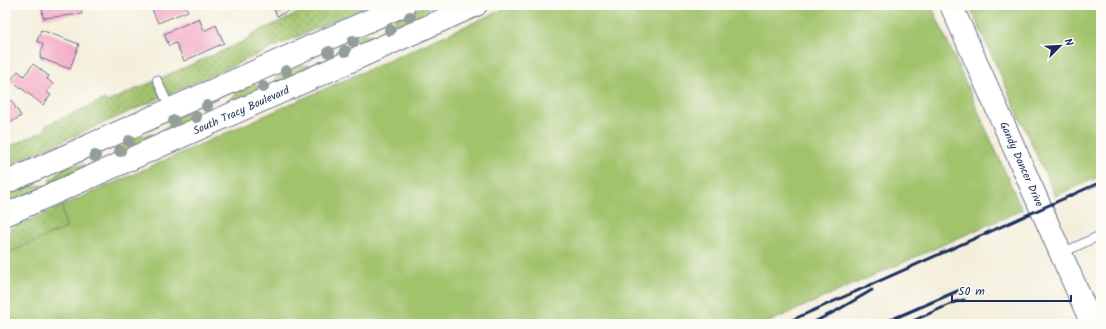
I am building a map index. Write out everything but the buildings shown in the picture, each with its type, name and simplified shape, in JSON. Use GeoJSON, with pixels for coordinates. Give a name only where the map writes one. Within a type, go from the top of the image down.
{"type":"FeatureCollection","features":[{"type":"Feature","properties":{"kind":"main road"},"geometry":{"type":"LineString","coordinates":[[5,183],[404,5]]}},
{"type":"Feature","properties":{"kind":"main road","name":"South Tracy Boulevard"},"geometry":{"type":"LineString","coordinates":[[5,215],[476,5]]}},
{"type":"Feature","properties":{"kind":"main road","name":"Gandy Dancer Drive"},"geometry":{"type":"LineString","coordinates":[[951,5],[1062,253],[1092,324]]}},
{"type":"Feature","properties":{"kind":"lane"},"geometry":{"type":"LineString","coordinates":[[157,80],[170,109]]}},
{"type":"Feature","properties":{"kind":"lane"},"geometry":{"type":"LineString","coordinates":[[1062,253],[1101,236]]}},
{"type":"Feature","properties":{"kind":"green space"},"geometry":{"type":"Polygon","coordinates":[[[316,5],[369,5],[5,167],[5,148],[46,130],[45,126],[105,99],[107,102],[251,38],[250,35],[316,5]]]}},
{"type":"Feature","properties":{"kind":"green space"},"geometry":{"type":"Polygon","coordinates":[[[426,5],[429,11],[410,24],[389,32],[390,28],[395,24],[395,18],[426,5]]]}},
{"type":"Feature","properties":{"kind":"green space"},"geometry":{"type":"Polygon","coordinates":[[[513,5],[931,5],[1022,210],[764,324],[5,324],[5,254],[66,228],[62,206],[513,5]]]}},
{"type":"Feature","properties":{"kind":"green space"},"geometry":{"type":"Polygon","coordinates":[[[969,5],[1101,5],[1101,176],[1055,196],[969,5]]]}},
{"type":"Feature","properties":{"kind":"green space"},"geometry":{"type":"Polygon","coordinates":[[[365,32],[367,35],[376,35],[377,37],[341,56],[341,50],[348,44],[347,40],[365,32]]]}},
{"type":"Feature","properties":{"kind":"green space"},"geometry":{"type":"Polygon","coordinates":[[[298,62],[301,66],[309,65],[313,69],[275,85],[274,80],[281,74],[281,70],[298,62]]]}},
{"type":"Feature","properties":{"kind":"green space"},"geometry":{"type":"Polygon","coordinates":[[[253,82],[255,85],[264,85],[268,88],[229,106],[229,100],[236,95],[236,89],[253,82]]]}},
{"type":"Feature","properties":{"kind":"green space"},"geometry":{"type":"Polygon","coordinates":[[[187,112],[189,116],[196,114],[201,118],[163,135],[162,130],[169,126],[169,120],[187,112]]]}},
{"type":"Feature","properties":{"kind":"green space"},"geometry":{"type":"Polygon","coordinates":[[[140,132],[144,136],[153,134],[156,138],[117,155],[117,150],[124,145],[123,140],[140,132]]]}},
{"type":"Feature","properties":{"kind":"green space"},"geometry":{"type":"Polygon","coordinates":[[[74,162],[77,165],[84,165],[86,169],[51,185],[50,179],[57,176],[59,171],[74,162]]]}},
{"type":"Feature","properties":{"kind":"green space"},"geometry":{"type":"Polygon","coordinates":[[[27,183],[32,186],[41,185],[43,188],[6,205],[5,201],[11,196],[11,192],[27,183]]]}},
{"type":"Feature","properties":{"kind":"green space"},"geometry":{"type":"Polygon","coordinates":[[[62,206],[66,228],[5,254],[5,231],[62,206]]]}},
{"type":"Feature","properties":{"kind":"railway"},"geometry":{"type":"LineString","coordinates":[[783,324],[1101,182]]}},
{"type":"Feature","properties":{"kind":"railway"},"geometry":{"type":"LineString","coordinates":[[810,324],[872,290]]}},
{"type":"Feature","properties":{"kind":"railway"},"geometry":{"type":"LineString","coordinates":[[881,324],[960,290]]}},
{"type":"Feature","properties":{"kind":"railway"},"geometry":{"type":"LineString","coordinates":[[906,324],[955,302],[964,300]]}}]}
